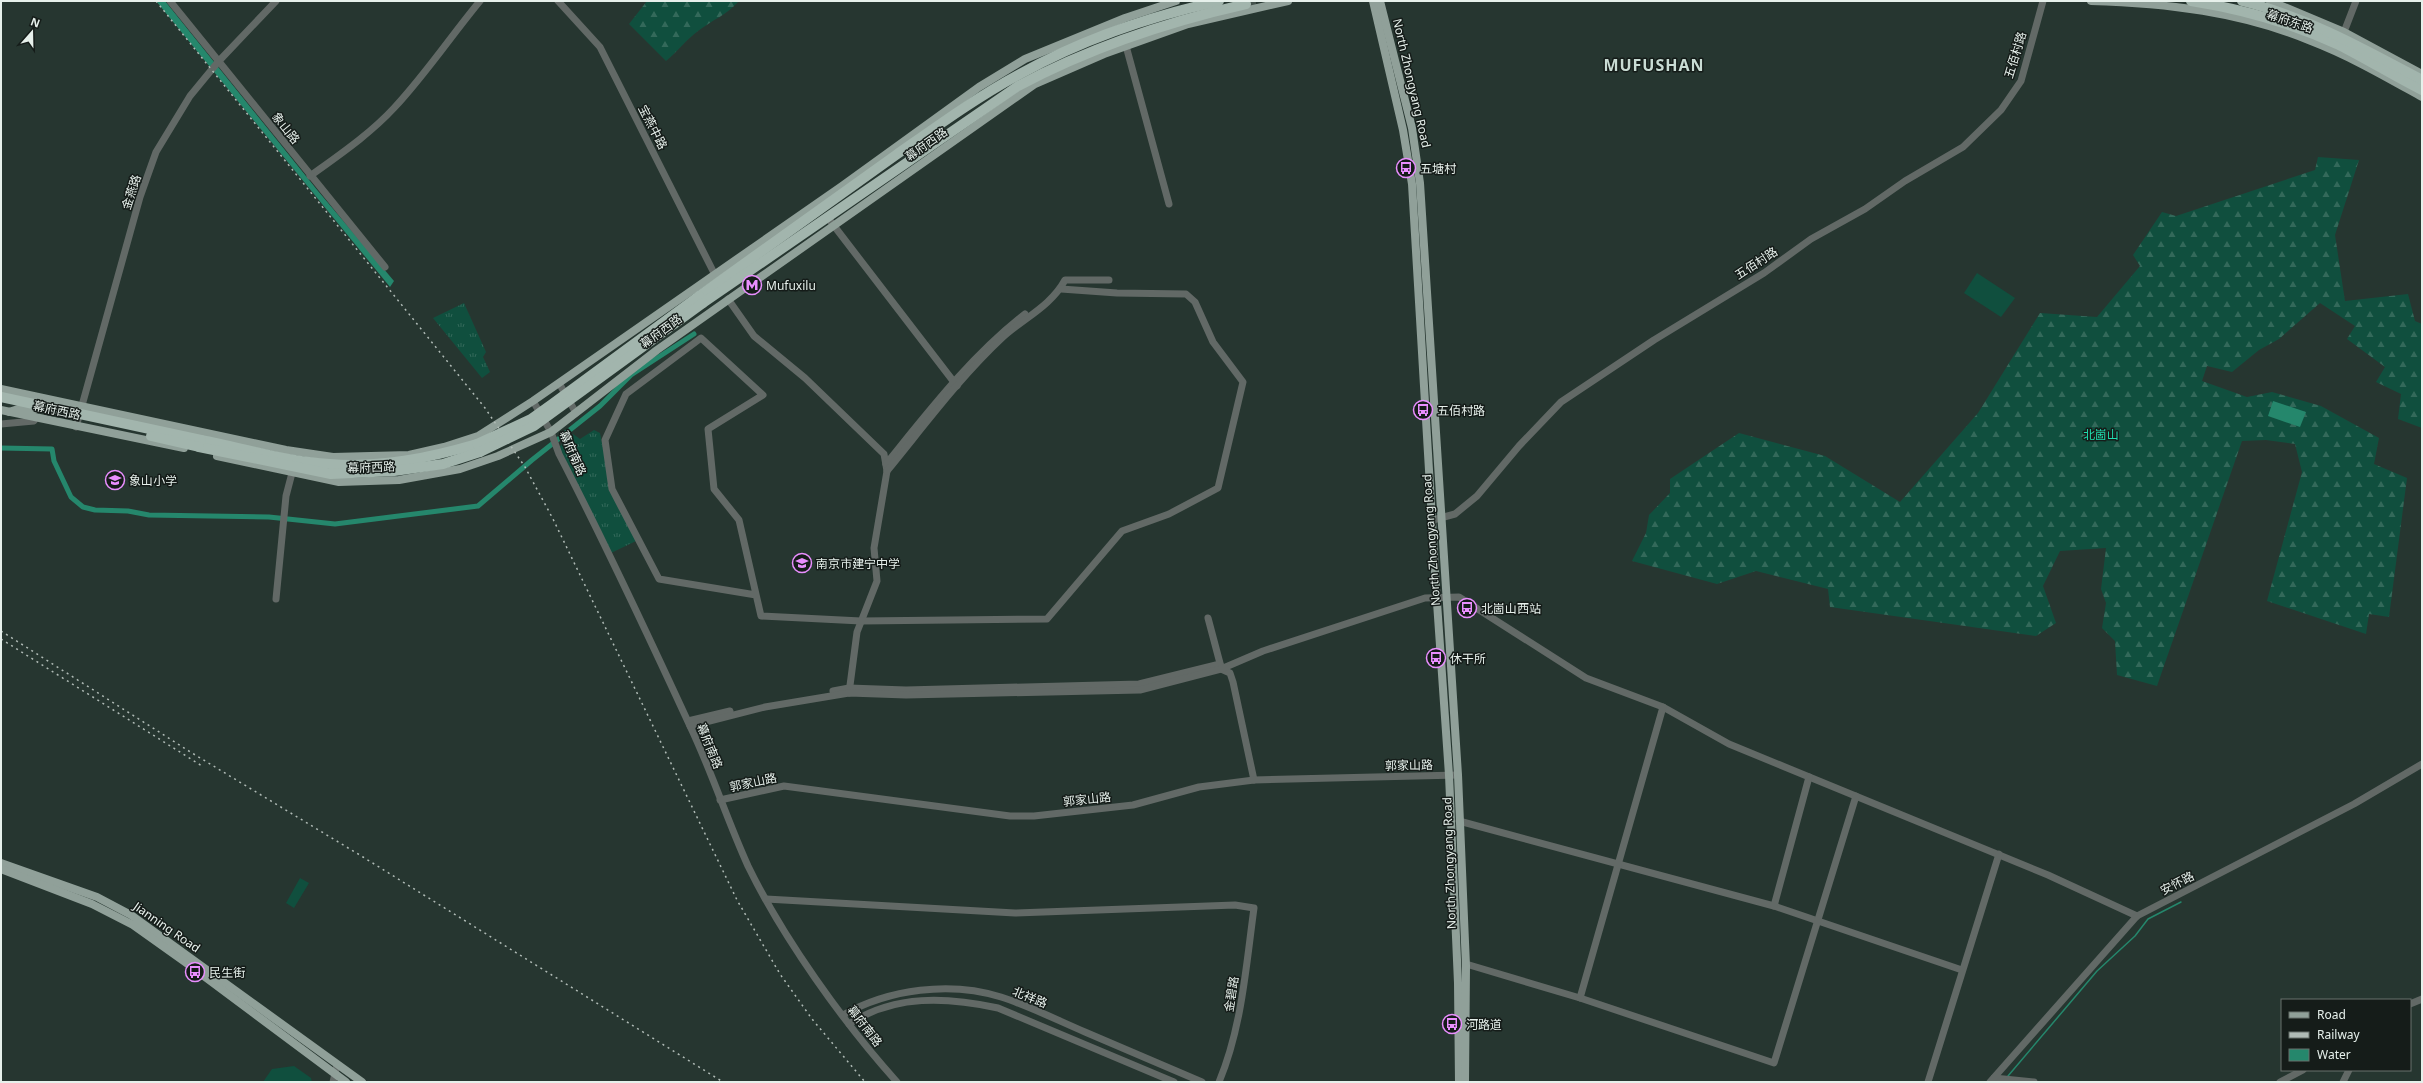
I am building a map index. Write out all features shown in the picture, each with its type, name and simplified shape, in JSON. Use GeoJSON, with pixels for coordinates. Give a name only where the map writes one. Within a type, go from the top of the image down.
{"type":"FeatureCollection","features":[{"type":"Feature","properties":{"kind":"highway","name":"幕府西路"},"geometry":{"type":"LineString","coordinates":[[1,397],[222,451],[331,474],[394,471],[443,464],[478,448],[530,419],[701,300],[953,116],[1020,74],[1074,48],[1117,32],[1175,12],[1219,1]]}},
{"type":"Feature","properties":{"kind":"highway","name":"幕府东路"},"geometry":{"type":"LineString","coordinates":[[2191,1],[2244,10],[2306,31],[2339,45],[2422,90]]}},
{"type":"Feature","properties":{"kind":"highway","name":"幕府东路"},"geometry":{"type":"LineString","coordinates":[[2242,1],[2285,14],[2344,35],[2422,80]]}},
{"type":"Feature","properties":{"kind":"highway","name":"幕府西路"},"geometry":{"type":"LineString","coordinates":[[701,300],[830,222],[1018,86],[1039,75],[1120,39],[1145,30],[1187,17],[1246,4]]}},
{"type":"Feature","properties":{"kind":"highway"},"geometry":{"type":"LineString","coordinates":[[2309,17],[2344,35]]}},
{"type":"Feature","properties":{"kind":"highway"},"geometry":{"type":"LineString","coordinates":[[2278,29],[2306,31]]}},
{"type":"Feature","properties":{"kind":"highway","name":"幕府西路"},"geometry":{"type":"LineString","coordinates":[[1,403],[202,446],[255,451],[329,464],[388,464],[478,448]]}},
{"type":"Feature","properties":{"kind":"highway"},"geometry":{"type":"LineString","coordinates":[[232,438],[255,451]]}},
{"type":"Feature","properties":{"kind":"highway"},"geometry":{"type":"LineString","coordinates":[[329,464],[355,458]]}},
{"type":"Feature","properties":{"kind":"highway"},"geometry":{"type":"LineString","coordinates":[[316,471],[339,482]]}},
{"type":"Feature","properties":{"kind":"main road","name":"幕府西路"},"geometry":{"type":"LineString","coordinates":[[1,389],[232,438],[333,457],[355,458],[409,455],[444,447],[478,436],[533,401],[842,186],[979,87],[1025,59],[1125,18],[1176,1]]}},
{"type":"Feature","properties":{"kind":"main road","name":"幕府西路"},"geometry":{"type":"LineString","coordinates":[[5,411],[35,419],[108,433],[202,446],[292,473],[339,482],[399,480],[460,469],[498,456],[552,432],[657,350],[728,299],[830,222],[1035,84],[1126,46],[1188,24],[1288,1]]}},
{"type":"Feature","properties":{"kind":"main road","name":"North Zhongyang Road"},"geometry":{"type":"LineString","coordinates":[[1373,1],[1403,130],[1412,184],[1437,519],[1447,596],[1458,775],[1466,964],[1465,1082]]}},
{"type":"Feature","properties":{"kind":"main road","name":"North Zhongyang Road"},"geometry":{"type":"LineString","coordinates":[[1380,1],[1412,128],[1420,183],[1437,519],[1436,597],[1449,775],[1458,984],[1458,1082]]}},
{"type":"Feature","properties":{"kind":"main road","name":"幕府东路"},"geometry":{"type":"LineString","coordinates":[[2092,1],[2143,3],[2216,12],[2278,29],[2340,53],[2422,97]]}},
{"type":"Feature","properties":{"kind":"main road","name":"幕府东路"},"geometry":{"type":"LineString","coordinates":[[2270,1],[2309,17]]}},
{"type":"Feature","properties":{"kind":"main road","name":"幕府东路"},"geometry":{"type":"LineString","coordinates":[[2344,35],[2422,74]]}},
{"type":"Feature","properties":{"kind":"main road"},"geometry":{"type":"LineString","coordinates":[[50,411],[55,408],[56,404],[52,399]]}},
{"type":"Feature","properties":{"kind":"main road"},"geometry":{"type":"LineString","coordinates":[[5,411],[33,408],[79,417]]}},
{"type":"Feature","properties":{"kind":"main road"},"geometry":{"type":"LineString","coordinates":[[108,433],[103,422],[104,418],[111,412]]}},
{"type":"Feature","properties":{"kind":"main road","name":"Jianning Road"},"geometry":{"type":"LineString","coordinates":[[1,863],[97,897],[131,915],[362,1082]]}},
{"type":"Feature","properties":{"kind":"main road","name":"Jianning Road"},"geometry":{"type":"LineString","coordinates":[[1,869],[92,904],[133,925],[185,962],[334,1078],[346,1082]]}},
{"type":"Feature","properties":{"kind":"street","name":"象山路"},"geometry":{"type":"LineString","coordinates":[[170,1],[385,268]]}},
{"type":"Feature","properties":{"kind":"street","name":"金燕路"},"geometry":{"type":"LineString","coordinates":[[76,427],[140,196],[156,152],[170,125],[190,96],[218,62],[276,1]]}},
{"type":"Feature","properties":{"kind":"street"},"geometry":{"type":"LineString","coordinates":[[310,176],[364,136],[393,109],[448,43],[480,1]]}},
{"type":"Feature","properties":{"kind":"street","name":"宝燕中路"},"geometry":{"type":"LineString","coordinates":[[558,1],[600,47],[714,274]]}},
{"type":"Feature","properties":{"kind":"street","name":"五佰村路"},"geometry":{"type":"LineString","coordinates":[[1437,519],[1454,514],[1477,496],[1519,446],[1561,402],[1654,340],[1764,273],[1811,239],[1865,209],[1905,181],[1963,147],[2001,110],[2021,81],[2043,1]]}},
{"type":"Feature","properties":{"kind":"street"},"geometry":{"type":"LineString","coordinates":[[2344,35],[2356,1]]}},
{"type":"Feature","properties":{"kind":"street"},"geometry":{"type":"LineString","coordinates":[[1126,46],[1170,204]]}},
{"type":"Feature","properties":{"kind":"street"},"geometry":{"type":"LineString","coordinates":[[830,222],[957,386]]}},
{"type":"Feature","properties":{"kind":"street"},"geometry":{"type":"LineString","coordinates":[[886,467],[957,386],[1003,337],[1050,301],[1061,289],[1065,280],[1109,280]]}},
{"type":"Feature","properties":{"kind":"street"},"geometry":{"type":"LineString","coordinates":[[756,595],[659,579],[612,489],[605,440],[626,394],[701,338],[763,395],[708,429],[714,489],[740,520],[761,616],[861,621],[1047,619],[1122,531],[1169,514],[1218,488],[1243,382],[1213,342],[1195,302],[1186,294],[1117,293],[1061,289]]}},
{"type":"Feature","properties":{"kind":"street"},"geometry":{"type":"LineString","coordinates":[[728,299],[754,336],[805,378],[884,454],[886,467],[874,548],[877,581],[857,632],[849,693]]}},
{"type":"Feature","properties":{"kind":"street"},"geometry":{"type":"LineString","coordinates":[[886,467],[953,383],[1000,334],[1033,308],[1050,301]]}},
{"type":"Feature","properties":{"kind":"street"},"geometry":{"type":"LineString","coordinates":[[559,383],[576,413]]}},
{"type":"Feature","properties":{"kind":"street","name":"幕府南路"},"geometry":{"type":"LineString","coordinates":[[533,401],[552,432],[559,454],[689,723],[720,800],[749,866],[766,899],[776,917],[849,1024],[897,1082]]}},
{"type":"Feature","properties":{"kind":"street"},"geometry":{"type":"LineString","coordinates":[[1,424],[26,423],[34,421],[35,419]]}},
{"type":"Feature","properties":{"kind":"street"},"geometry":{"type":"LineString","coordinates":[[276,599],[284,509],[292,473]]}},
{"type":"Feature","properties":{"kind":"street"},"geometry":{"type":"LineString","coordinates":[[689,723],[765,707],[849,693],[906,695],[1140,690],[1221,667],[1263,650],[1425,598],[1447,596],[1459,598],[1586,678],[1663,707],[1729,744],[1999,854],[2137,916]]}},
{"type":"Feature","properties":{"kind":"street"},"geometry":{"type":"LineString","coordinates":[[1208,618],[1221,667],[1230,673],[1233,682],[1254,780]]}},
{"type":"Feature","properties":{"kind":"street"},"geometry":{"type":"LineString","coordinates":[[689,723],[849,688],[914,690],[1139,684],[1221,667]]}},
{"type":"Feature","properties":{"kind":"street"},"geometry":{"type":"LineString","coordinates":[[1580,998],[1663,707]]}},
{"type":"Feature","properties":{"kind":"street","name":"安怀路"},"geometry":{"type":"LineString","coordinates":[[1992,1080],[2137,916],[2354,804],[2422,764]]}},
{"type":"Feature","properties":{"kind":"street","name":"郭家山路"},"geometry":{"type":"LineString","coordinates":[[720,800],[784,786],[1010,816],[1034,816],[1134,805],[1199,787],[1254,780],[1458,775]]}},
{"type":"Feature","properties":{"kind":"street"},"geometry":{"type":"LineString","coordinates":[[1774,906],[1809,776]]}},
{"type":"Feature","properties":{"kind":"street"},"geometry":{"type":"LineString","coordinates":[[1466,964],[1580,998],[1774,1062],[1856,796]]}},
{"type":"Feature","properties":{"kind":"street"},"geometry":{"type":"LineString","coordinates":[[1459,821],[1774,906],[1962,970]]}},
{"type":"Feature","properties":{"kind":"street"},"geometry":{"type":"LineString","coordinates":[[1928,1082],[1999,854]]}},
{"type":"Feature","properties":{"kind":"street","name":"金碧路"},"geometry":{"type":"LineString","coordinates":[[766,899],[1016,913],[1235,905],[1254,908],[1233,1044],[1219,1082]]}},
{"type":"Feature","properties":{"kind":"street","name":"北祥路"},"geometry":{"type":"LineString","coordinates":[[843,1015],[858,1006],[905,993],[946,989],[972,991],[1000,997],[1202,1082]]}},
{"type":"Feature","properties":{"kind":"street"},"geometry":{"type":"LineString","coordinates":[[880,999],[878,1004],[883,1008]]}},
{"type":"Feature","properties":{"kind":"street"},"geometry":{"type":"LineString","coordinates":[[2411,1004],[2422,999]]}},
{"type":"Feature","properties":{"kind":"street","name":"北祥路"},"geometry":{"type":"LineString","coordinates":[[849,1024],[864,1015],[906,1002],[945,1000],[998,1008],[1174,1082]]}},
{"type":"Feature","properties":{"kind":"street"},"geometry":{"type":"LineString","coordinates":[[334,1078],[337,1065]]}},
{"type":"Feature","properties":{"kind":"street"},"geometry":{"type":"LineString","coordinates":[[2280,1082],[2301,1071]]}},
{"type":"Feature","properties":{"kind":"street"},"geometry":{"type":"LineString","coordinates":[[2343,1082],[2348,1071]]}},
{"type":"Feature","properties":{"kind":"street"},"geometry":{"type":"LineString","coordinates":[[1174,1082],[1179,1079],[1177,1072]]}},
{"type":"Feature","properties":{"kind":"street"},"geometry":{"type":"LineString","coordinates":[[1992,1080],[2034,1082]]}},
{"type":"Feature","properties":{"kind":"green space"},"geometry":{"type":"Polygon","coordinates":[[[647,1],[739,1],[730,10],[694,34],[666,61],[629,24],[647,1]]]}},
{"type":"Feature","properties":{"kind":"green space","name":"北崮山"},"geometry":{"type":"Polygon","coordinates":[[[2318,157],[2359,160],[2335,235],[2345,301],[2408,294],[2415,321],[2422,324],[2422,428],[2398,419],[2401,394],[2376,382],[2385,367],[2347,339],[2355,326],[2320,303],[2279,339],[2259,350],[2232,372],[2207,366],[2202,381],[2247,397],[2272,392],[2321,406],[2379,438],[2374,464],[2407,478],[2389,617],[2369,614],[2366,634],[2267,601],[2302,472],[2295,444],[2266,440],[2242,441],[2157,686],[2117,675],[2115,641],[2102,628],[2106,603],[2101,589],[2106,548],[2060,551],[2043,586],[2056,623],[2036,636],[1830,607],[1828,589],[1756,571],[1717,584],[1632,561],[1646,533],[1649,515],[1670,493],[1670,479],[1739,433],[1825,456],[1900,502],[1978,413],[2040,313],[2097,317],[2140,266],[2133,255],[2162,212],[2176,216],[2315,170],[2318,157]]]}},
{"type":"Feature","properties":{"kind":"green space"},"geometry":{"type":"Polygon","coordinates":[[[1977,273],[2015,298],[2001,317],[1964,293],[1977,273]]]}},
{"type":"Feature","properties":{"kind":"green space"},"geometry":{"type":"Polygon","coordinates":[[[464,303],[486,352],[483,357],[490,372],[482,378],[433,318],[464,303]]]}},
{"type":"Feature","properties":{"kind":"green space"},"geometry":{"type":"Polygon","coordinates":[[[594,430],[600,433],[612,493],[636,541],[611,553],[559,447],[573,434],[580,439],[594,430]]]}},
{"type":"Feature","properties":{"kind":"green space"},"geometry":{"type":"Polygon","coordinates":[[[300,878],[309,883],[294,908],[286,903],[300,878]]]}},
{"type":"Feature","properties":{"kind":"green space"},"geometry":{"type":"Polygon","coordinates":[[[294,1066],[311,1078],[312,1082],[263,1082],[272,1069],[294,1066]]]}},
{"type":"Feature","properties":{"kind":"water"},"geometry":{"type":"Polygon","coordinates":[[[156,1],[165,1],[318,191],[394,281],[390,287],[156,1]]]}},
{"type":"Feature","properties":{"kind":"water"},"geometry":{"type":"Polygon","coordinates":[[[2273,401],[2306,412],[2300,427],[2268,416],[2273,401]]]}},
{"type":"Feature","properties":{"kind":"waterway"},"geometry":{"type":"LineString","coordinates":[[1,448],[52,449],[54,461],[71,497],[83,507],[95,510],[128,511],[149,515],[269,517],[335,524],[478,506],[532,460],[600,406],[631,375],[694,334]]}},
{"type":"Feature","properties":{"kind":"waterway"},"geometry":{"type":"LineString","coordinates":[[2008,1076],[2097,971],[2135,936],[2148,919],[2181,902]]}},
{"type":"Feature","properties":{"kind":"tunnel"},"geometry":{"type":"LineString","coordinates":[[1246,4],[1259,1]]}},
{"type":"Feature","properties":{"kind":"railway"},"geometry":{"type":"LineString","coordinates":[[156,1],[485,408],[525,467],[553,519],[737,900],[780,974],[812,1019],[865,1082]]}},
{"type":"Feature","properties":{"kind":"railway"},"geometry":{"type":"LineString","coordinates":[[1,631],[192,753],[363,857],[723,1082]]}},
{"type":"Feature","properties":{"kind":"railway"},"geometry":{"type":"LineString","coordinates":[[1,639],[202,766]]}},
{"type":"Feature","properties":{"kind":"place","name":"五塘村"},"geometry":{"type":"Point","coordinates":[1406,168]}},
{"type":"Feature","properties":{"kind":"place","name":"Mufuxilu"},"geometry":{"type":"Point","coordinates":[752,285]}},
{"type":"Feature","properties":{"kind":"place","name":"五佰村路"},"geometry":{"type":"Point","coordinates":[1423,410]}},
{"type":"Feature","properties":{"kind":"place","name":"象山小学"},"geometry":{"type":"Point","coordinates":[115,480]}},
{"type":"Feature","properties":{"kind":"place","name":"南京市建宁中学"},"geometry":{"type":"Point","coordinates":[802,563]}},
{"type":"Feature","properties":{"kind":"place","name":"北崮山西站"},"geometry":{"type":"Point","coordinates":[1467,608]}},
{"type":"Feature","properties":{"kind":"place","name":"休干所"},"geometry":{"type":"Point","coordinates":[1436,658]}},
{"type":"Feature","properties":{"kind":"place","name":"民生街"},"geometry":{"type":"Point","coordinates":[195,972]}},
{"type":"Feature","properties":{"kind":"place","name":"河路道"},"geometry":{"type":"Point","coordinates":[1452,1024]}},
{"type":"Feature","properties":{"kind":"district","name":"MUFUSHAN"},"geometry":{"type":"Point","coordinates":[1654,65]}}]}
